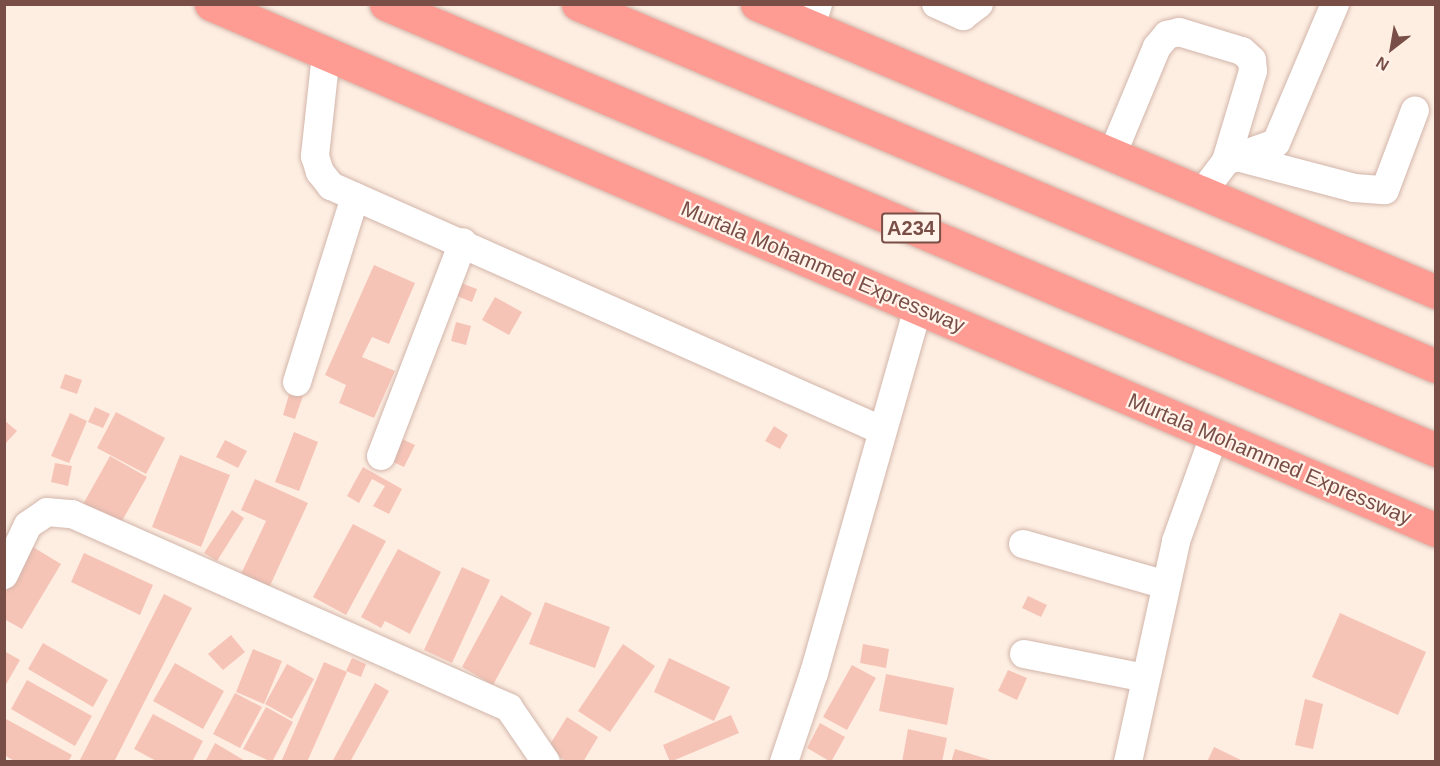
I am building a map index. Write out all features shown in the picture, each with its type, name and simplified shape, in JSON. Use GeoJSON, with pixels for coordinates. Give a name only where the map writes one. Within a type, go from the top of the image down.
{"type":"FeatureCollection","features":[{"type":"Feature","properties":{"kind":"highway","name":"Murtala Mohammed Expressway"},"geometry":{"type":"LineString","coordinates":[[211,4],[1436,530]]}},
{"type":"Feature","properties":{"kind":"highway","name":"A234"},"geometry":{"type":"LineString","coordinates":[[386,4],[1436,450]]}},
{"type":"Feature","properties":{"kind":"highway"},"geometry":{"type":"LineString","coordinates":[[578,4],[1436,366]]}},
{"type":"Feature","properties":{"kind":"highway"},"geometry":{"type":"LineString","coordinates":[[757,4],[814,16],[1112,155],[1436,292]]}},
{"type":"Feature","properties":{"kind":"street"},"geometry":{"type":"LineString","coordinates":[[936,4],[963,16],[979,4]]}},
{"type":"Feature","properties":{"kind":"street"},"geometry":{"type":"LineString","coordinates":[[1231,159],[1266,148],[1283,133],[1335,4]]}},
{"type":"Feature","properties":{"kind":"street"},"geometry":{"type":"LineString","coordinates":[[1112,155],[1157,46],[1167,35],[1179,32],[1242,51],[1252,60],[1231,159],[1202,193]]}},
{"type":"Feature","properties":{"kind":"street"},"geometry":{"type":"LineString","coordinates":[[326,54],[315,156],[320,172],[331,186],[463,242],[881,430]]}},
{"type":"Feature","properties":{"kind":"street"},"geometry":{"type":"LineString","coordinates":[[1231,159],[1354,188],[1385,190],[1416,110]]}},
{"type":"Feature","properties":{"kind":"street"},"geometry":{"type":"LineString","coordinates":[[297,382],[355,197]]}},
{"type":"Feature","properties":{"kind":"street"},"geometry":{"type":"LineString","coordinates":[[381,456],[463,242]]}},
{"type":"Feature","properties":{"kind":"street"},"geometry":{"type":"LineString","coordinates":[[784,762],[814,672],[881,430],[918,308]]}},
{"type":"Feature","properties":{"kind":"street"},"geometry":{"type":"LineString","coordinates":[[1128,762],[1176,541],[1214,436]]}},
{"type":"Feature","properties":{"kind":"street"},"geometry":{"type":"LineString","coordinates":[[4,574],[11,538],[47,512],[72,514],[509,708],[546,762]]}},
{"type":"Feature","properties":{"kind":"street"},"geometry":{"type":"LineString","coordinates":[[1023,544],[1166,585]]}},
{"type":"Feature","properties":{"kind":"street"},"geometry":{"type":"LineString","coordinates":[[1024,654],[1145,678]]}},
{"type":"Feature","properties":{"kind":"building"},"geometry":{"type":"Polygon","coordinates":[[[374,265],[415,283],[389,344],[372,337],[362,357],[395,371],[374,418],[339,403],[346,385],[325,375],[374,265]]]}},
{"type":"Feature","properties":{"kind":"building"},"geometry":{"type":"Polygon","coordinates":[[[461,283],[477,289],[472,302],[457,296],[461,283]]]}},
{"type":"Feature","properties":{"kind":"building"},"geometry":{"type":"Polygon","coordinates":[[[495,297],[522,312],[509,335],[482,320],[495,297]]]}},
{"type":"Feature","properties":{"kind":"building"},"geometry":{"type":"Polygon","coordinates":[[[456,322],[471,326],[466,345],[451,341],[456,322]]]}},
{"type":"Feature","properties":{"kind":"building"},"geometry":{"type":"Polygon","coordinates":[[[65,374],[82,380],[77,394],[60,388],[65,374]]]}},
{"type":"Feature","properties":{"kind":"building"},"geometry":{"type":"Polygon","coordinates":[[[290,391],[303,396],[295,419],[283,415],[290,391]]]}},
{"type":"Feature","properties":{"kind":"building"},"geometry":{"type":"Polygon","coordinates":[[[95,407],[110,414],[103,428],[88,422],[95,407]]]}},
{"type":"Feature","properties":{"kind":"building"},"geometry":{"type":"Polygon","coordinates":[[[116,412],[165,438],[146,474],[97,448],[116,412]]]}},
{"type":"Feature","properties":{"kind":"building"},"geometry":{"type":"Polygon","coordinates":[[[70,413],[87,421],[69,463],[51,456],[70,413]]]}},
{"type":"Feature","properties":{"kind":"building"},"geometry":{"type":"Polygon","coordinates":[[[4,420],[17,431],[4,445],[4,420]]]}},
{"type":"Feature","properties":{"kind":"building"},"geometry":{"type":"Polygon","coordinates":[[[774,426],[788,435],[780,449],[765,441],[774,426]]]}},
{"type":"Feature","properties":{"kind":"building"},"geometry":{"type":"Polygon","coordinates":[[[294,432],[318,442],[299,491],[275,482],[294,432]]]}},
{"type":"Feature","properties":{"kind":"building"},"geometry":{"type":"Polygon","coordinates":[[[402,439],[415,445],[404,467],[391,461],[402,439]]]}},
{"type":"Feature","properties":{"kind":"building"},"geometry":{"type":"Polygon","coordinates":[[[225,440],[247,451],[238,468],[216,457],[225,440]]]}},
{"type":"Feature","properties":{"kind":"building"},"geometry":{"type":"Polygon","coordinates":[[[180,455],[230,475],[201,547],[152,527],[180,455]]]}},
{"type":"Feature","properties":{"kind":"building"},"geometry":{"type":"Polygon","coordinates":[[[110,456],[147,477],[119,526],[82,506],[110,456]]]}},
{"type":"Feature","properties":{"kind":"building"},"geometry":{"type":"Polygon","coordinates":[[[55,463],[72,466],[68,486],[51,482],[55,463]]]}},
{"type":"Feature","properties":{"kind":"building"},"geometry":{"type":"Polygon","coordinates":[[[363,467],[402,489],[389,514],[373,506],[385,486],[372,479],[359,503],[347,496],[363,467]]]}},
{"type":"Feature","properties":{"kind":"building"},"geometry":{"type":"Polygon","coordinates":[[[255,479],[308,503],[268,590],[240,576],[266,521],[241,510],[255,479]]]}},
{"type":"Feature","properties":{"kind":"building"},"geometry":{"type":"Polygon","coordinates":[[[232,510],[244,518],[217,561],[204,553],[232,510]]]}},
{"type":"Feature","properties":{"kind":"building"},"geometry":{"type":"Polygon","coordinates":[[[353,524],[386,541],[346,615],[313,597],[353,524]]]}},
{"type":"Feature","properties":{"kind":"building"},"geometry":{"type":"Polygon","coordinates":[[[33,547],[61,564],[22,629],[4,619],[4,595],[33,547]]]}},
{"type":"Feature","properties":{"kind":"building"},"geometry":{"type":"Polygon","coordinates":[[[398,549],[441,572],[410,634],[385,621],[381,628],[361,617],[398,549]]]}},
{"type":"Feature","properties":{"kind":"building"},"geometry":{"type":"Polygon","coordinates":[[[84,553],[153,585],[140,615],[71,582],[84,553]]]}},
{"type":"Feature","properties":{"kind":"building"},"geometry":{"type":"Polygon","coordinates":[[[462,567],[490,580],[452,663],[424,650],[462,567]]]}},
{"type":"Feature","properties":{"kind":"building"},"geometry":{"type":"Polygon","coordinates":[[[164,594],[192,608],[114,762],[79,762],[164,594]]]}},
{"type":"Feature","properties":{"kind":"building"},"geometry":{"type":"Polygon","coordinates":[[[501,595],[532,613],[493,685],[462,667],[501,595]]]}},
{"type":"Feature","properties":{"kind":"building"},"geometry":{"type":"Polygon","coordinates":[[[1028,596],[1047,605],[1041,617],[1022,608],[1028,596]]]}},
{"type":"Feature","properties":{"kind":"building"},"geometry":{"type":"Polygon","coordinates":[[[545,602],[610,627],[595,668],[529,644],[545,602]]]}},
{"type":"Feature","properties":{"kind":"building"},"geometry":{"type":"Polygon","coordinates":[[[1340,613],[1426,652],[1398,715],[1312,677],[1340,613]]]}},
{"type":"Feature","properties":{"kind":"building"},"geometry":{"type":"Polygon","coordinates":[[[231,635],[245,652],[223,670],[208,654],[231,635]]]}},
{"type":"Feature","properties":{"kind":"building"},"geometry":{"type":"Polygon","coordinates":[[[43,643],[108,680],[93,707],[28,669],[43,643]]]}},
{"type":"Feature","properties":{"kind":"building"},"geometry":{"type":"Polygon","coordinates":[[[623,644],[655,666],[610,732],[578,711],[623,644]]]}},
{"type":"Feature","properties":{"kind":"building"},"geometry":{"type":"Polygon","coordinates":[[[863,644],[889,649],[886,668],[860,663],[863,644]]]}},
{"type":"Feature","properties":{"kind":"building"},"geometry":{"type":"Polygon","coordinates":[[[253,649],[282,661],[264,704],[236,692],[253,649]]]}},
{"type":"Feature","properties":{"kind":"building"},"geometry":{"type":"Polygon","coordinates":[[[4,651],[20,660],[4,688],[4,651]]]}},
{"type":"Feature","properties":{"kind":"building"},"geometry":{"type":"Polygon","coordinates":[[[352,658],[366,664],[361,677],[346,671],[352,658]]]}},
{"type":"Feature","properties":{"kind":"building"},"geometry":{"type":"Polygon","coordinates":[[[669,658],[730,687],[714,721],[654,692],[669,658]]]}},
{"type":"Feature","properties":{"kind":"building"},"geometry":{"type":"Polygon","coordinates":[[[324,662],[347,672],[307,762],[281,762],[324,662]]]}},
{"type":"Feature","properties":{"kind":"building"},"geometry":{"type":"Polygon","coordinates":[[[175,663],[224,691],[203,729],[153,701],[175,663]]]}},
{"type":"Feature","properties":{"kind":"building"},"geometry":{"type":"Polygon","coordinates":[[[287,664],[314,679],[292,719],[265,704],[287,664]]]}},
{"type":"Feature","properties":{"kind":"building"},"geometry":{"type":"Polygon","coordinates":[[[852,665],[876,678],[847,730],[823,717],[852,665]]]}},
{"type":"Feature","properties":{"kind":"building"},"geometry":{"type":"Polygon","coordinates":[[[1008,670],[1027,678],[1017,700],[998,691],[1008,670]]]}},
{"type":"Feature","properties":{"kind":"building"},"geometry":{"type":"Polygon","coordinates":[[[886,674],[954,688],[947,725],[879,711],[886,674]]]}},
{"type":"Feature","properties":{"kind":"building"},"geometry":{"type":"Polygon","coordinates":[[[27,680],[92,716],[75,746],[11,709],[27,680]]]}},
{"type":"Feature","properties":{"kind":"building"},"geometry":{"type":"Polygon","coordinates":[[[375,683],[389,691],[350,762],[332,762],[375,683]]]}},
{"type":"Feature","properties":{"kind":"building"},"geometry":{"type":"Polygon","coordinates":[[[235,693],[262,707],[240,748],[213,734],[235,693]]]}},
{"type":"Feature","properties":{"kind":"building"},"geometry":{"type":"Polygon","coordinates":[[[1305,699],[1323,704],[1313,749],[1295,745],[1305,699]]]}},
{"type":"Feature","properties":{"kind":"building"},"geometry":{"type":"Polygon","coordinates":[[[266,707],[293,722],[272,762],[243,749],[266,707]]]}},
{"type":"Feature","properties":{"kind":"building"},"geometry":{"type":"Polygon","coordinates":[[[153,714],[203,741],[192,762],[158,762],[134,749],[153,714]]]}},
{"type":"Feature","properties":{"kind":"building"},"geometry":{"type":"Polygon","coordinates":[[[731,715],[739,733],[670,762],[663,745],[731,715]]]}},
{"type":"Feature","properties":{"kind":"building"},"geometry":{"type":"Polygon","coordinates":[[[567,717],[598,737],[583,762],[567,762],[547,749],[567,717]]]}},
{"type":"Feature","properties":{"kind":"building"},"geometry":{"type":"Polygon","coordinates":[[[6,719],[72,755],[68,762],[16,762],[4,755],[6,719]]]}},
{"type":"Feature","properties":{"kind":"building"},"geometry":{"type":"Polygon","coordinates":[[[820,723],[845,737],[831,762],[807,748],[820,723]]]}},
{"type":"Feature","properties":{"kind":"building"},"geometry":{"type":"Polygon","coordinates":[[[908,729],[947,738],[942,762],[902,762],[908,729]]]}},
{"type":"Feature","properties":{"kind":"building"},"geometry":{"type":"Polygon","coordinates":[[[215,743],[247,762],[205,762],[215,743]]]}},
{"type":"Feature","properties":{"kind":"building"},"geometry":{"type":"Polygon","coordinates":[[[1214,747],[1245,762],[1207,762],[1214,747]]]}},
{"type":"Feature","properties":{"kind":"building"},"geometry":{"type":"Polygon","coordinates":[[[955,749],[994,761],[994,762],[951,762],[955,749]]]}}]}
